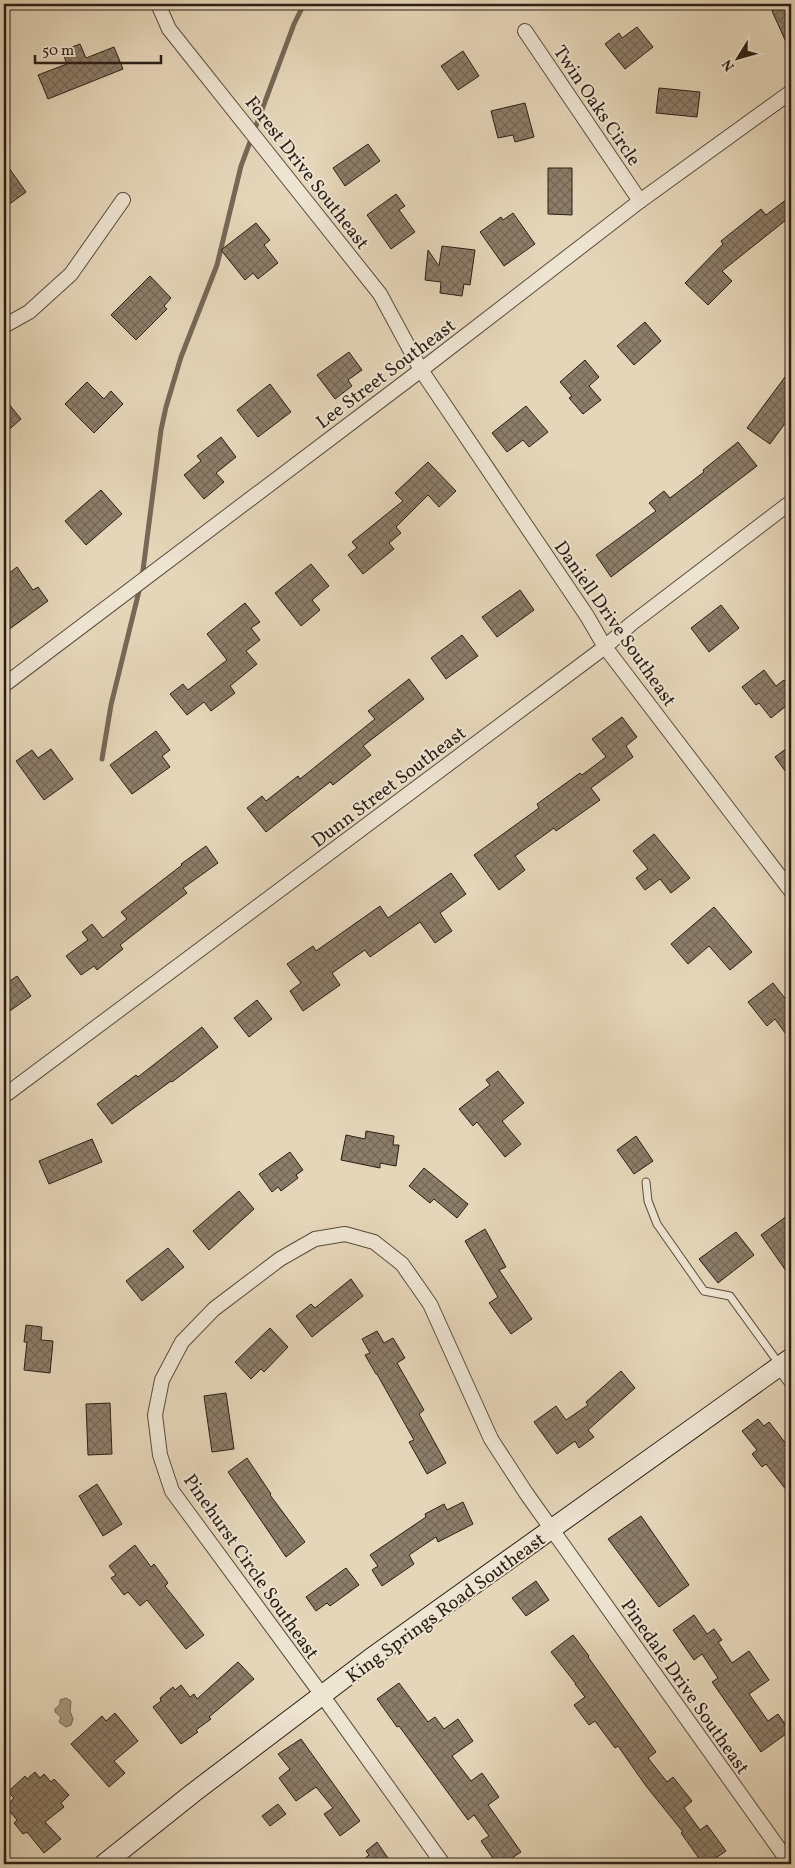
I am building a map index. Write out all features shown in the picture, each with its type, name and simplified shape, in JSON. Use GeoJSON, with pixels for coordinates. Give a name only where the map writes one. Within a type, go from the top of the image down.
{"type":"FeatureCollection","features":[{"type":"Feature","properties":{"kind":"street","name":"Forest Drive Southeast"},"geometry":{"type":"LineString","coordinates":[[158,4],[170,29],[380,294],[421,370]]}},
{"type":"Feature","properties":{"kind":"street","name":"Twin Oaks Circle"},"geometry":{"type":"LineString","coordinates":[[525,30],[640,201]]}},
{"type":"Feature","properties":{"kind":"street","name":"Lee Street Southeast"},"geometry":{"type":"LineString","coordinates":[[4,685],[421,370],[640,201],[791,92]]}},
{"type":"Feature","properties":{"kind":"street"},"geometry":{"type":"LineString","coordinates":[[4,326],[29,312],[71,274],[123,200]]}},
{"type":"Feature","properties":{"kind":"street","name":"Daniell Drive Southeast"},"geometry":{"type":"LineString","coordinates":[[421,370],[605,647],[791,891]]}},
{"type":"Feature","properties":{"kind":"street","name":"Dunn Street Southeast"},"geometry":{"type":"LineString","coordinates":[[4,1096],[605,647],[631,624],[791,502]]}},
{"type":"Feature","properties":{"kind":"street","name":"Pinehurst Circle Southeast"},"geometry":{"type":"LineString","coordinates":[[443,1864],[172,1491],[160,1455],[155,1415],[162,1380],[182,1342],[214,1309],[280,1260],[315,1240],[345,1234],[374,1242],[402,1264],[430,1304],[491,1439],[552,1529]]}},
{"type":"Feature","properties":{"kind":"street"},"geometry":{"type":"LineString","coordinates":[[786,1362],[791,1381]]}},
{"type":"Feature","properties":{"kind":"street","name":"King Springs Road Southeast"},"geometry":{"type":"LineString","coordinates":[[104,1864],[171,1810],[426,1618],[786,1362]]}},
{"type":"Feature","properties":{"kind":"street","name":"Pinedale Drive Southeast"},"geometry":{"type":"LineString","coordinates":[[552,1529],[790,1864]]}},
{"type":"Feature","properties":{"kind":"lane"},"geometry":{"type":"LineString","coordinates":[[646,1182],[648,1201],[657,1224],[704,1291],[730,1296],[786,1362]]}},
{"type":"Feature","properties":{"kind":"shaded area"},"geometry":{"type":"Polygon","coordinates":[[[66,1698],[71,1701],[70,1711],[73,1719],[71,1725],[66,1727],[59,1722],[61,1717],[55,1712],[55,1709],[60,1704],[60,1700],[66,1698]]]}},
{"type":"Feature","properties":{"kind":"building"},"geometry":{"type":"Polygon","coordinates":[[[791,4],[791,53],[772,11],[791,4]]]}},
{"type":"Feature","properties":{"kind":"building"},"geometry":{"type":"Polygon","coordinates":[[[637,27],[653,47],[625,69],[605,44],[619,33],[622,38],[637,27]]]}},
{"type":"Feature","properties":{"kind":"building"},"geometry":{"type":"Polygon","coordinates":[[[80,44],[86,58],[114,47],[123,69],[48,99],[38,75],[67,64],[62,51],[80,44]]]}},
{"type":"Feature","properties":{"kind":"building"},"geometry":{"type":"Polygon","coordinates":[[[463,51],[479,76],[458,90],[441,66],[463,51]]]}},
{"type":"Feature","properties":{"kind":"building"},"geometry":{"type":"Polygon","coordinates":[[[659,88],[700,92],[697,117],[656,113],[659,88]]]}},
{"type":"Feature","properties":{"kind":"building"},"geometry":{"type":"Polygon","coordinates":[[[525,103],[534,137],[515,142],[513,135],[498,138],[491,111],[525,103]]]}},
{"type":"Feature","properties":{"kind":"building"},"geometry":{"type":"Polygon","coordinates":[[[368,144],[380,161],[345,186],[333,168],[368,144]]]}},
{"type":"Feature","properties":{"kind":"building"},"geometry":{"type":"Polygon","coordinates":[[[4,161],[26,192],[4,208],[4,161]]]}},
{"type":"Feature","properties":{"kind":"building"},"geometry":{"type":"Polygon","coordinates":[[[548,168],[572,168],[572,215],[548,214],[548,168]]]}},
{"type":"Feature","properties":{"kind":"building"},"geometry":{"type":"Polygon","coordinates":[[[396,194],[405,206],[399,210],[415,232],[391,249],[367,215],[396,194]]]}},
{"type":"Feature","properties":{"kind":"building"},"geometry":{"type":"Polygon","coordinates":[[[791,196],[791,216],[722,271],[732,281],[708,305],[685,283],[723,244],[721,241],[761,209],[766,215],[791,196]]]}},
{"type":"Feature","properties":{"kind":"building"},"geometry":{"type":"Polygon","coordinates":[[[513,213],[535,244],[504,266],[480,232],[501,217],[503,220],[513,213]]]}},
{"type":"Feature","properties":{"kind":"building"},"geometry":{"type":"Polygon","coordinates":[[[256,223],[270,240],[264,245],[278,263],[258,279],[253,273],[245,280],[221,250],[256,223]]]}},
{"type":"Feature","properties":{"kind":"building"},"geometry":{"type":"Polygon","coordinates":[[[442,246],[475,250],[470,285],[464,284],[462,296],[440,293],[441,282],[425,280],[428,250],[439,266],[442,246]]]}},
{"type":"Feature","properties":{"kind":"building"},"geometry":{"type":"Polygon","coordinates":[[[150,276],[171,298],[164,306],[167,309],[136,340],[111,315],[150,276]]]}},
{"type":"Feature","properties":{"kind":"building"},"geometry":{"type":"Polygon","coordinates":[[[645,322],[661,341],[634,365],[617,346],[645,322]]]}},
{"type":"Feature","properties":{"kind":"building"},"geometry":{"type":"Polygon","coordinates":[[[349,352],[362,370],[348,380],[352,386],[335,399],[317,375],[349,352]]]}},
{"type":"Feature","properties":{"kind":"building"},"geometry":{"type":"Polygon","coordinates":[[[585,360],[599,377],[589,386],[601,400],[583,414],[569,398],[572,396],[560,382],[585,360]]]}},
{"type":"Feature","properties":{"kind":"building"},"geometry":{"type":"Polygon","coordinates":[[[791,369],[791,415],[770,444],[747,428],[791,369]]]}},
{"type":"Feature","properties":{"kind":"building"},"geometry":{"type":"Polygon","coordinates":[[[87,382],[104,399],[111,391],[123,404],[94,433],[65,404],[87,382]]]}},
{"type":"Feature","properties":{"kind":"building"},"geometry":{"type":"Polygon","coordinates":[[[270,384],[291,412],[258,437],[237,410],[270,384]]]}},
{"type":"Feature","properties":{"kind":"building"},"geometry":{"type":"Polygon","coordinates":[[[4,398],[21,419],[4,434],[4,398]]]}},
{"type":"Feature","properties":{"kind":"building"},"geometry":{"type":"Polygon","coordinates":[[[526,406],[548,432],[529,447],[523,440],[507,452],[492,433],[526,406]]]}},
{"type":"Feature","properties":{"kind":"building"},"geometry":{"type":"Polygon","coordinates":[[[221,437],[236,457],[216,473],[224,482],[204,499],[184,475],[201,461],[197,456],[221,437]]]}},
{"type":"Feature","properties":{"kind":"building"},"geometry":{"type":"Polygon","coordinates":[[[738,442],[757,466],[611,577],[596,555],[656,511],[649,503],[664,491],[670,498],[704,472],[703,470],[738,442]]]}},
{"type":"Feature","properties":{"kind":"building"},"geometry":{"type":"Polygon","coordinates":[[[428,462],[456,491],[439,507],[428,495],[396,527],[401,533],[389,543],[394,549],[363,574],[348,555],[357,548],[352,542],[403,501],[395,493],[428,462]]]}},
{"type":"Feature","properties":{"kind":"building"},"geometry":{"type":"Polygon","coordinates":[[[101,490],[122,514],[86,545],[65,521],[101,490]]]}},
{"type":"Feature","properties":{"kind":"building"},"geometry":{"type":"Polygon","coordinates":[[[311,564],[329,586],[312,600],[320,610],[301,626],[275,593],[311,564]]]}},
{"type":"Feature","properties":{"kind":"building"},"geometry":{"type":"Polygon","coordinates":[[[17,567],[33,590],[38,587],[48,601],[4,633],[4,577],[17,567]]]}},
{"type":"Feature","properties":{"kind":"building"},"geometry":{"type":"Polygon","coordinates":[[[520,590],[534,610],[497,637],[482,617],[520,590]]]}},
{"type":"Feature","properties":{"kind":"building"},"geometry":{"type":"Polygon","coordinates":[[[245,603],[260,622],[251,628],[260,640],[246,651],[257,664],[230,686],[235,693],[211,711],[204,702],[187,715],[170,694],[183,684],[188,690],[227,660],[207,634],[245,603]]]}},
{"type":"Feature","properties":{"kind":"building"},"geometry":{"type":"Polygon","coordinates":[[[721,605],[739,628],[709,652],[691,628],[721,605]]]}},
{"type":"Feature","properties":{"kind":"building"},"geometry":{"type":"Polygon","coordinates":[[[462,635],[478,656],[446,679],[431,658],[462,635]]]}},
{"type":"Feature","properties":{"kind":"building"},"geometry":{"type":"Polygon","coordinates":[[[764,670],[776,686],[784,680],[791,689],[791,702],[771,718],[759,703],[756,705],[742,687],[764,670]]]}},
{"type":"Feature","properties":{"kind":"building"},"geometry":{"type":"Polygon","coordinates":[[[409,679],[424,699],[363,746],[371,755],[333,785],[330,782],[266,832],[247,808],[262,796],[266,801],[298,776],[300,779],[375,719],[368,711],[409,679]]]}},
{"type":"Feature","properties":{"kind":"building"},"geometry":{"type":"Polygon","coordinates":[[[622,717],[637,737],[626,746],[633,757],[591,788],[600,800],[556,831],[554,828],[515,856],[525,870],[499,890],[474,855],[539,808],[537,804],[606,757],[592,739],[622,717]]]}},
{"type":"Feature","properties":{"kind":"building"},"geometry":{"type":"Polygon","coordinates":[[[156,731],[170,750],[162,756],[170,767],[132,794],[110,765],[156,731]]]}},
{"type":"Feature","properties":{"kind":"building"},"geometry":{"type":"Polygon","coordinates":[[[791,745],[791,779],[775,757],[791,745]]]}},
{"type":"Feature","properties":{"kind":"building"},"geometry":{"type":"Polygon","coordinates":[[[51,749],[73,779],[44,800],[16,761],[32,750],[38,758],[51,749]]]}},
{"type":"Feature","properties":{"kind":"building"},"geometry":{"type":"Polygon","coordinates":[[[654,834],[690,878],[671,893],[660,879],[645,890],[636,878],[648,869],[633,851],[654,834]]]}},
{"type":"Feature","properties":{"kind":"building"},"geometry":{"type":"Polygon","coordinates":[[[206,846],[218,863],[183,888],[187,893],[120,945],[123,949],[97,970],[94,966],[81,975],[66,956],[88,940],[82,932],[92,924],[103,938],[127,919],[121,912],[206,846]]]}},
{"type":"Feature","properties":{"kind":"building"},"geometry":{"type":"Polygon","coordinates":[[[451,873],[466,894],[440,913],[452,931],[435,943],[420,922],[370,957],[365,950],[332,973],[340,985],[303,1011],[290,991],[301,983],[287,964],[313,946],[316,951],[380,906],[388,918],[451,873]]]}},
{"type":"Feature","properties":{"kind":"building"},"geometry":{"type":"Polygon","coordinates":[[[714,907],[752,952],[730,970],[709,946],[688,964],[671,944],[714,907]]]}},
{"type":"Feature","properties":{"kind":"building"},"geometry":{"type":"Polygon","coordinates":[[[17,976],[31,996],[4,1015],[4,985],[17,976]]]}},
{"type":"Feature","properties":{"kind":"building"},"geometry":{"type":"Polygon","coordinates":[[[773,983],[791,1006],[791,1041],[775,1019],[767,1026],[748,1002],[773,983]]]}},
{"type":"Feature","properties":{"kind":"building"},"geometry":{"type":"Polygon","coordinates":[[[257,1000],[272,1019],[249,1037],[234,1018],[257,1000]]]}},
{"type":"Feature","properties":{"kind":"building"},"geometry":{"type":"Polygon","coordinates":[[[202,1027],[218,1047],[112,1124],[97,1104],[136,1075],[138,1077],[202,1027]]]}},
{"type":"Feature","properties":{"kind":"building"},"geometry":{"type":"Polygon","coordinates":[[[498,1071],[524,1103],[502,1121],[521,1144],[505,1157],[477,1122],[473,1126],[459,1109],[490,1085],[486,1080],[498,1071]]]}},
{"type":"Feature","properties":{"kind":"building"},"geometry":{"type":"Polygon","coordinates":[[[366,1131],[394,1136],[393,1145],[399,1145],[396,1166],[380,1163],[380,1168],[341,1160],[346,1135],[365,1139],[366,1131]]]}},
{"type":"Feature","properties":{"kind":"building"},"geometry":{"type":"Polygon","coordinates":[[[636,1136],[653,1161],[634,1174],[617,1150],[636,1136]]]}},
{"type":"Feature","properties":{"kind":"building"},"geometry":{"type":"Polygon","coordinates":[[[92,1139],[102,1162],[49,1184],[39,1161],[92,1139]]]}},
{"type":"Feature","properties":{"kind":"building"},"geometry":{"type":"Polygon","coordinates":[[[290,1152],[303,1170],[296,1175],[298,1178],[281,1191],[278,1187],[272,1192],[259,1174],[290,1152]]]}},
{"type":"Feature","properties":{"kind":"building"},"geometry":{"type":"Polygon","coordinates":[[[424,1168],[468,1204],[457,1218],[434,1199],[430,1203],[409,1186],[424,1168]]]}},
{"type":"Feature","properties":{"kind":"building"},"geometry":{"type":"Polygon","coordinates":[[[239,1191],[254,1209],[209,1250],[193,1231],[239,1191]]]}},
{"type":"Feature","properties":{"kind":"building"},"geometry":{"type":"Polygon","coordinates":[[[791,1213],[791,1278],[761,1235],[791,1213]]]}},
{"type":"Feature","properties":{"kind":"building"},"geometry":{"type":"Polygon","coordinates":[[[485,1229],[506,1267],[499,1270],[532,1319],[511,1334],[489,1303],[498,1297],[465,1241],[485,1229]]]}},
{"type":"Feature","properties":{"kind":"building"},"geometry":{"type":"Polygon","coordinates":[[[736,1232],[754,1255],[718,1283],[699,1259],[736,1232]]]}},
{"type":"Feature","properties":{"kind":"building"},"geometry":{"type":"Polygon","coordinates":[[[168,1248],[184,1267],[142,1301],[126,1281],[168,1248]]]}},
{"type":"Feature","properties":{"kind":"building"},"geometry":{"type":"Polygon","coordinates":[[[351,1279],[363,1296],[312,1337],[296,1316],[311,1304],[315,1308],[351,1279]]]}},
{"type":"Feature","properties":{"kind":"building"},"geometry":{"type":"Polygon","coordinates":[[[26,1325],[42,1327],[41,1340],[53,1341],[50,1373],[24,1370],[27,1342],[24,1342],[26,1325]]]}},
{"type":"Feature","properties":{"kind":"building"},"geometry":{"type":"Polygon","coordinates":[[[270,1328],[288,1347],[264,1372],[261,1369],[251,1379],[235,1362],[270,1328]]]}},
{"type":"Feature","properties":{"kind":"building"},"geometry":{"type":"Polygon","coordinates":[[[377,1331],[384,1343],[393,1338],[405,1358],[397,1363],[424,1410],[419,1414],[446,1463],[427,1474],[409,1442],[414,1440],[365,1355],[370,1353],[362,1339],[377,1331]]]}},
{"type":"Feature","properties":{"kind":"building"},"geometry":{"type":"Polygon","coordinates":[[[621,1371],[635,1388],[588,1430],[594,1437],[579,1448],[575,1441],[557,1454],[534,1422],[556,1406],[566,1420],[588,1405],[586,1402],[621,1371]]]}},
{"type":"Feature","properties":{"kind":"building"},"geometry":{"type":"Polygon","coordinates":[[[226,1393],[234,1449],[212,1452],[204,1396],[226,1393]]]}},
{"type":"Feature","properties":{"kind":"building"},"geometry":{"type":"Polygon","coordinates":[[[110,1403],[112,1454],[88,1455],[86,1404],[110,1403]]]}},
{"type":"Feature","properties":{"kind":"building"},"geometry":{"type":"Polygon","coordinates":[[[758,1419],[764,1426],[769,1422],[791,1450],[791,1496],[766,1464],[762,1467],[752,1454],[757,1450],[742,1431],[758,1419]]]}},
{"type":"Feature","properties":{"kind":"building"},"geometry":{"type":"Polygon","coordinates":[[[247,1458],[270,1495],[305,1542],[286,1557],[228,1472],[247,1458]]]}},
{"type":"Feature","properties":{"kind":"building"},"geometry":{"type":"Polygon","coordinates":[[[97,1484],[122,1524],[103,1536],[79,1496],[97,1484]]]}},
{"type":"Feature","properties":{"kind":"building"},"geometry":{"type":"Polygon","coordinates":[[[463,1502],[473,1524],[438,1542],[436,1537],[409,1555],[414,1564],[382,1586],[372,1570],[378,1566],[370,1555],[426,1517],[425,1514],[444,1504],[447,1510],[463,1502]]]}},
{"type":"Feature","properties":{"kind":"building"},"geometry":{"type":"Polygon","coordinates":[[[641,1516],[689,1585],[659,1607],[608,1539],[641,1516]]]}},
{"type":"Feature","properties":{"kind":"building"},"geometry":{"type":"Polygon","coordinates":[[[135,1545],[151,1567],[154,1564],[168,1583],[165,1586],[204,1635],[186,1649],[147,1600],[140,1606],[128,1592],[124,1595],[111,1578],[116,1575],[109,1566],[135,1545]]]}},
{"type":"Feature","properties":{"kind":"building"},"geometry":{"type":"Polygon","coordinates":[[[346,1568],[359,1585],[330,1606],[327,1603],[316,1611],[306,1597],[346,1568]]]}},
{"type":"Feature","properties":{"kind":"building"},"geometry":{"type":"Polygon","coordinates":[[[536,1581],[549,1600],[526,1616],[512,1598],[536,1581]]]}},
{"type":"Feature","properties":{"kind":"building"},"geometry":{"type":"Polygon","coordinates":[[[694,1615],[707,1634],[714,1629],[722,1640],[718,1642],[732,1663],[749,1651],[769,1680],[749,1694],[768,1721],[778,1714],[790,1731],[761,1752],[712,1682],[718,1678],[702,1654],[694,1660],[673,1630],[694,1615]]]}},
{"type":"Feature","properties":{"kind":"building"},"geometry":{"type":"Polygon","coordinates":[[[573,1635],[656,1752],[648,1758],[667,1782],[673,1777],[692,1801],[684,1808],[700,1830],[707,1825],[726,1851],[707,1864],[703,1864],[681,1833],[683,1832],[646,1786],[618,1746],[615,1748],[595,1721],[589,1725],[574,1705],[585,1697],[551,1652],[573,1635]]]}},
{"type":"Feature","properties":{"kind":"building"},"geometry":{"type":"Polygon","coordinates":[[[238,1662],[254,1679],[209,1717],[211,1719],[196,1730],[198,1732],[181,1744],[153,1707],[173,1687],[175,1690],[181,1685],[190,1697],[194,1694],[197,1699],[238,1662]]]}},
{"type":"Feature","properties":{"kind":"building"},"geometry":{"type":"Polygon","coordinates":[[[399,1683],[428,1722],[435,1717],[444,1729],[458,1719],[473,1741],[452,1756],[471,1781],[482,1773],[499,1797],[488,1805],[521,1852],[503,1864],[497,1864],[481,1841],[489,1836],[474,1815],[468,1820],[377,1699],[399,1683]]]}},
{"type":"Feature","properties":{"kind":"building"},"geometry":{"type":"Polygon","coordinates":[[[115,1713],[138,1741],[114,1761],[125,1773],[109,1787],[71,1744],[102,1716],[106,1721],[115,1713]]]}},
{"type":"Feature","properties":{"kind":"building"},"geometry":{"type":"Polygon","coordinates":[[[301,1739],[360,1821],[340,1836],[324,1814],[333,1808],[316,1787],[296,1801],[279,1778],[290,1769],[278,1754],[301,1739]]]}},
{"type":"Feature","properties":{"kind":"building"},"geometry":{"type":"Polygon","coordinates":[[[35,1772],[40,1778],[44,1774],[51,1782],[54,1779],[69,1795],[61,1803],[64,1807],[45,1822],[61,1839],[44,1853],[27,1832],[23,1834],[14,1823],[17,1820],[6,1807],[14,1798],[8,1792],[25,1776],[27,1779],[35,1772]]]}},
{"type":"Feature","properties":{"kind":"building"},"geometry":{"type":"Polygon","coordinates":[[[278,1804],[286,1814],[270,1826],[262,1816],[278,1804]]]}},
{"type":"Feature","properties":{"kind":"building"},"geometry":{"type":"Polygon","coordinates":[[[377,1842],[392,1864],[358,1864],[369,1855],[366,1851],[377,1842]]]}},
{"type":"Feature","properties":{"kind":"waterway"},"geometry":{"type":"LineString","coordinates":[[142,578],[161,430],[166,407],[181,357],[217,265],[241,166],[294,24],[304,4]]}},
{"type":"Feature","properties":{"kind":"waterway"},"geometry":{"type":"LineString","coordinates":[[102,759],[111,705],[140,587]]}}]}
